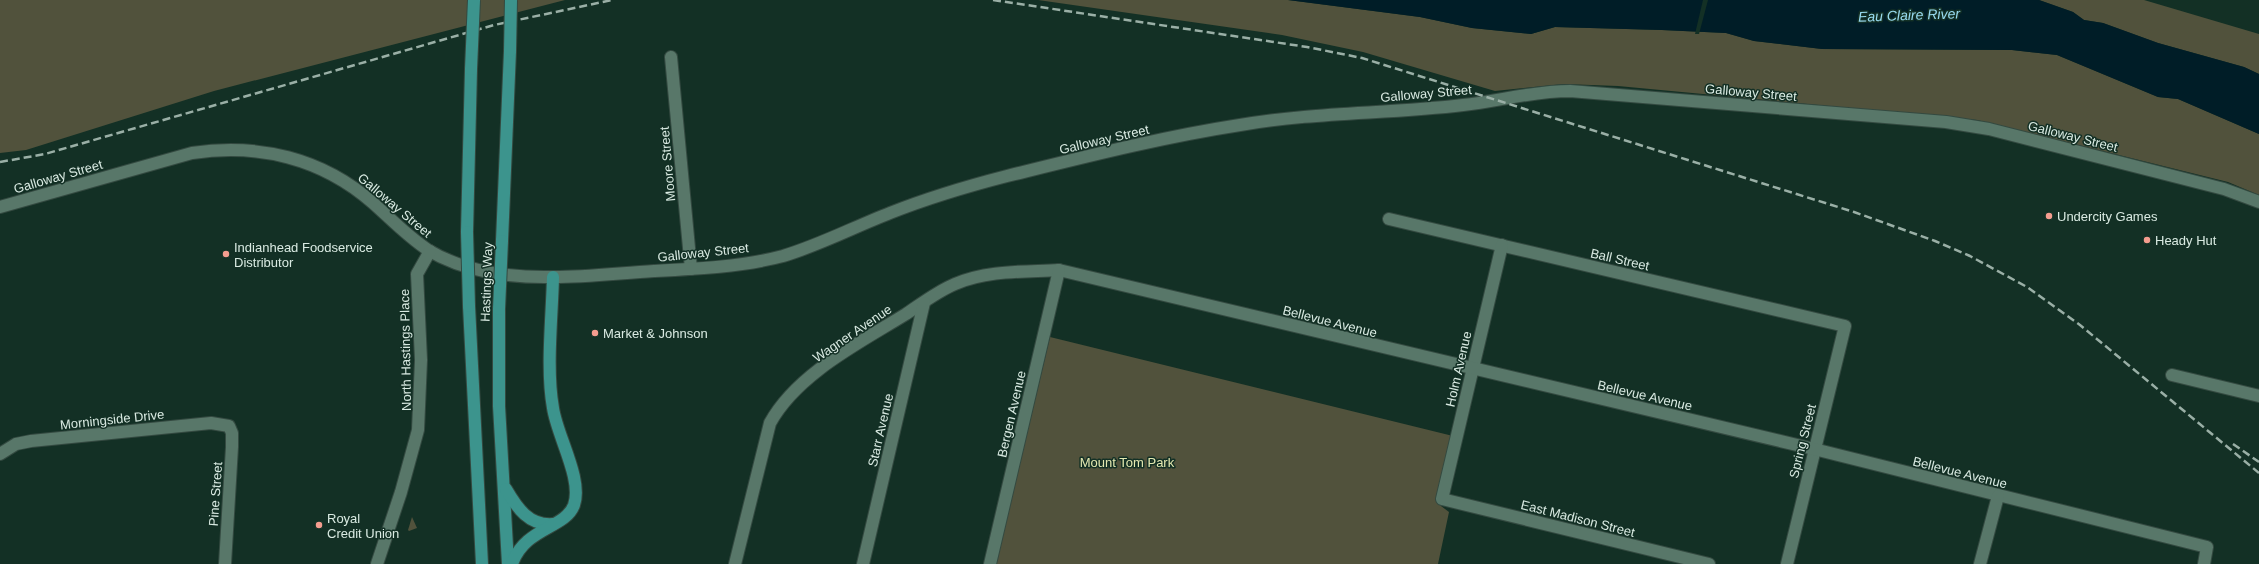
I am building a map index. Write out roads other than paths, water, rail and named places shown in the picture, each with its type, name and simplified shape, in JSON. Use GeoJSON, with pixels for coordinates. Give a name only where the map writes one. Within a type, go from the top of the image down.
{"type":"FeatureCollection","features":[{"type":"Feature","properties":{"kind":"main road","name":"Hastings Way"},"geometry":{"type":"LineString","coordinates":[[474,0],[467,232],[469,306],[482,564]]}},
{"type":"Feature","properties":{"kind":"main road","name":"Hastings Way"},"geometry":{"type":"LineString","coordinates":[[508,564],[499,406],[499,309],[511,0]]}},
{"type":"Feature","properties":{"kind":"main road"},"geometry":{"type":"LineString","coordinates":[[512,564],[516,555],[528,540],[566,517],[572,511],[575,503],[576,486],[552,407],[550,381],[553,277]]}},
{"type":"Feature","properties":{"kind":"main road"},"geometry":{"type":"LineString","coordinates":[[504,486],[517,508],[524,515],[544,525],[553,524]]}},
{"type":"Feature","properties":{"kind":"street","name":"Moore Street"},"geometry":{"type":"LineString","coordinates":[[672,57],[691,269]]}},
{"type":"Feature","properties":{"kind":"street","name":"Galloway Street"},"geometry":{"type":"LineString","coordinates":[[0,207],[192,153],[218,149],[246,149],[283,155],[314,165],[344,180],[373,203],[397,227],[430,251],[460,264],[486,272],[520,277],[553,277],[691,269],[737,265],[783,256],[836,238],[886,214],[935,197],[1005,177],[1174,137],[1241,124],[1312,115],[1466,105],[1551,91],[1588,92],[1946,122],[1988,129],[2224,189],[2259,202]]}},
{"type":"Feature","properties":{"kind":"street","name":"Ball Street"},"geometry":{"type":"LineString","coordinates":[[1389,219],[1845,326]]}},
{"type":"Feature","properties":{"kind":"street","name":"Holm Avenue"},"geometry":{"type":"LineString","coordinates":[[1442,499],[1502,246]]}},
{"type":"Feature","properties":{"kind":"street","name":"North Hastings Place"},"geometry":{"type":"LineString","coordinates":[[377,564],[401,492],[418,430],[422,360],[418,274],[430,251]]}},
{"type":"Feature","properties":{"kind":"street","name":"Bellevue Avenue"},"geometry":{"type":"LineString","coordinates":[[1059,270],[1473,370],[1814,449],[2207,547],[2204,564]]}},
{"type":"Feature","properties":{"kind":"street","name":"Wagner Avenue"},"geometry":{"type":"LineString","coordinates":[[735,564],[770,423],[778,408],[792,393],[837,356],[954,284],[989,275],[1059,270]]}},
{"type":"Feature","properties":{"kind":"street","name":"Bergen Avenue"},"geometry":{"type":"LineString","coordinates":[[990,564],[1059,270]]}},
{"type":"Feature","properties":{"kind":"street","name":"Starr Avenue"},"geometry":{"type":"LineString","coordinates":[[863,564],[924,303]]}},
{"type":"Feature","properties":{"kind":"street","name":"Spring Street"},"geometry":{"type":"LineString","coordinates":[[1787,564],[1845,326]]}},
{"type":"Feature","properties":{"kind":"street"},"geometry":{"type":"LineString","coordinates":[[2172,374],[2259,396]]}},
{"type":"Feature","properties":{"kind":"street","name":"Morningside Drive"},"geometry":{"type":"LineString","coordinates":[[0,454],[16,444],[31,442],[211,423],[229,426]]}},
{"type":"Feature","properties":{"kind":"street","name":"Pine Street"},"geometry":{"type":"LineString","coordinates":[[225,564],[232,447],[232,433],[229,426]]}},
{"type":"Feature","properties":{"kind":"street"},"geometry":{"type":"LineString","coordinates":[[1980,564],[1998,496]]}},
{"type":"Feature","properties":{"kind":"street","name":"East Madison Street"},"geometry":{"type":"LineString","coordinates":[[1442,499],[1709,564]]}},
{"type":"Feature","properties":{"kind":"water","name":"Eau Claire River"},"geometry":{"type":"Polygon","coordinates":[[[1288,0],[2039,0],[2073,12],[2084,20],[2103,23],[2158,43],[2244,67],[2259,74],[2259,134],[2178,99],[2158,97],[2057,55],[2012,50],[1822,49],[1754,41],[1726,33],[1662,30],[1555,27],[1531,34],[1472,28],[1420,17],[1288,0]]]}},
{"type":"Feature","properties":{"kind":"railway"},"geometry":{"type":"LineString","coordinates":[[0,162],[45,154],[494,25],[612,0]]}},
{"type":"Feature","properties":{"kind":"railway"},"geometry":{"type":"LineString","coordinates":[[993,0],[1307,47],[1362,58],[1854,212],[1935,241],[1970,256],[2027,287],[2080,325],[2259,473]]}},
{"type":"Feature","properties":{"kind":"railway"},"geometry":{"type":"LineString","coordinates":[[2233,444],[2259,462]]}},
{"type":"Feature","properties":{"kind":"place","name":"Undercity Games"},"geometry":{"type":"Point","coordinates":[2049,216]}},
{"type":"Feature","properties":{"kind":"place","name":"Heady Hut"},"geometry":{"type":"Point","coordinates":[2147,240]}},
{"type":"Feature","properties":{"kind":"place","name":"Indianhead Foodservice Distributor"},"geometry":{"type":"Point","coordinates":[226,254]}},
{"type":"Feature","properties":{"kind":"place","name":"Market & Johnson"},"geometry":{"type":"Point","coordinates":[595,333]}},
{"type":"Feature","properties":{"kind":"place","name":"Royal Credit Union"},"geometry":{"type":"Point","coordinates":[319,525]}},
{"type":"Feature","properties":{"kind":"park label","name":"Mount Tom Park"},"geometry":{"type":"Point","coordinates":[1127,462]}}]}
